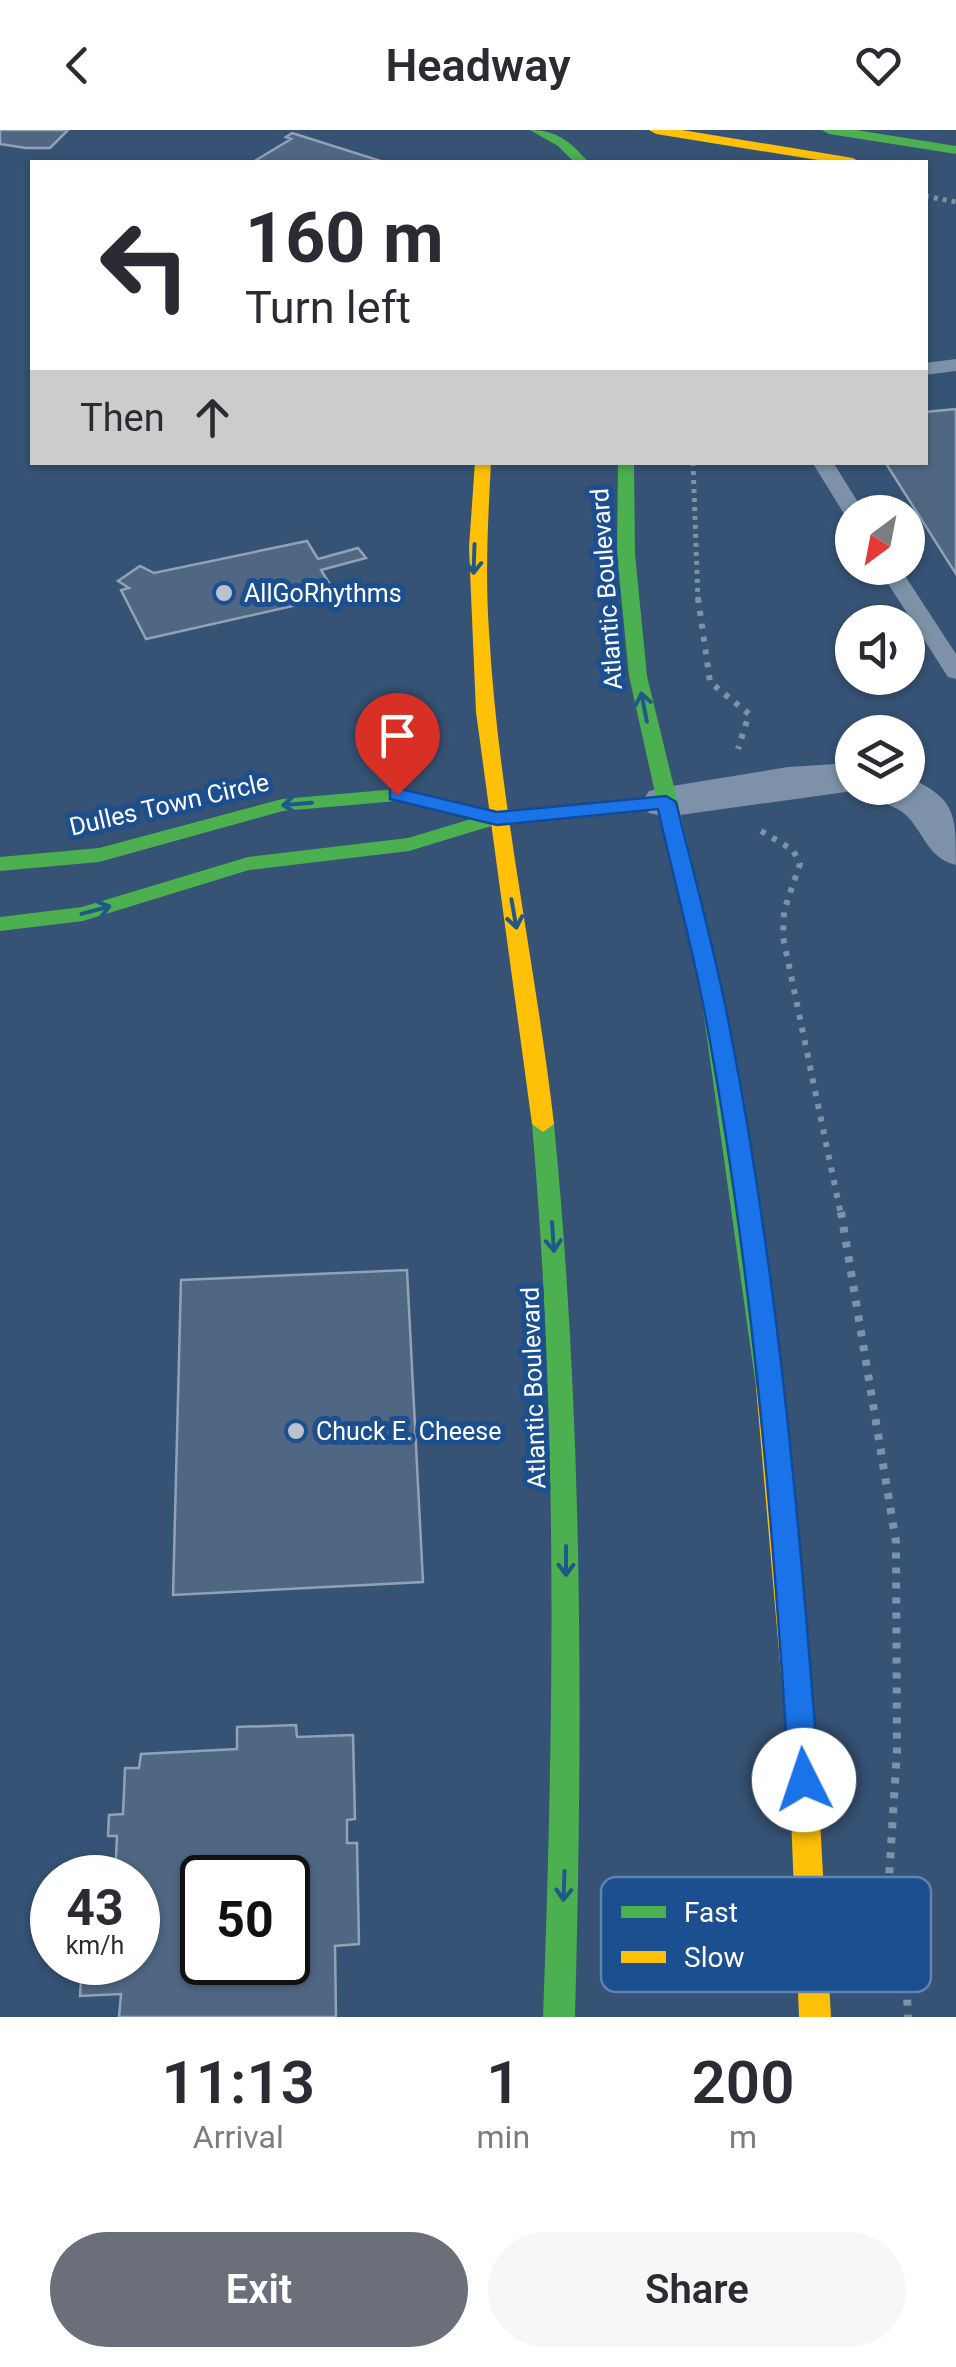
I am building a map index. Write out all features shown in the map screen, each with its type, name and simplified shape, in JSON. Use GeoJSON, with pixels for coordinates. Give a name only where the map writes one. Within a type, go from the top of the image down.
{"type":"FeatureCollection","features":[{"type":"Feature","properties":{"kind":"main road"},"geometry":{"type":"LineString","coordinates":[[536,130],[563,143],[579,160]]}},
{"type":"Feature","properties":{"kind":"main road"},"geometry":{"type":"LineString","coordinates":[[656,130],[839,160]]}},
{"type":"Feature","properties":{"kind":"main road"},"geometry":{"type":"LineString","coordinates":[[830,130],[956,150]]}},
{"type":"Feature","properties":{"kind":"main road","name":"Atlantic Boulevard"},"geometry":{"type":"LineString","coordinates":[[483,465],[472,610],[497,818],[531,1008],[558,1311],[566,1539],[565,1865],[559,2017]]}},
{"type":"Feature","properties":{"kind":"main road","name":"Atlantic Boulevard"},"geometry":{"type":"LineString","coordinates":[[626,465],[624,505],[634,649],[715,1008],[750,1224],[789,1563],[811,1877]]}},
{"type":"Feature","properties":{"kind":"main road","name":"Dulles Town Circle"},"geometry":{"type":"LineString","coordinates":[[0,864],[98,854],[282,805],[397,795],[497,818]]}},
{"type":"Feature","properties":{"kind":"main road"},"geometry":{"type":"LineString","coordinates":[[0,924],[83,914],[248,864],[409,844],[497,818],[666,802]]}},
{"type":"Feature","properties":{"kind":"main road","name":"Atlantic Boulevard"},"geometry":{"type":"LineString","coordinates":[[814,1992],[815,2017]]}},
{"type":"Feature","properties":{"kind":"street"},"geometry":{"type":"LineString","coordinates":[[666,802],[788,782],[835,779]]}},
{"type":"Feature","properties":{"kind":"street"},"geometry":{"type":"LineString","coordinates":[[924,805],[956,848]]}},
{"type":"Feature","properties":{"kind":"lane"},"geometry":{"type":"LineString","coordinates":[[928,369],[956,365]]}},
{"type":"Feature","properties":{"kind":"lane"},"geometry":{"type":"LineString","coordinates":[[824,465],[843,495]]}},
{"type":"Feature","properties":{"kind":"lane"},"geometry":{"type":"LineString","coordinates":[[900,585],[956,672]]}},
{"type":"Feature","properties":{"kind":"path"},"geometry":{"type":"LineString","coordinates":[[928,197],[956,202]]}},
{"type":"Feature","properties":{"kind":"path"},"geometry":{"type":"LineString","coordinates":[[693,465],[694,552],[710,682],[749,714],[736,752]]}},
{"type":"Feature","properties":{"kind":"path"},"geometry":{"type":"LineString","coordinates":[[762,834],[793,850],[800,864],[784,911],[783,937],[851,1262],[896,1542],[898,1751],[889,1877]]}},
{"type":"Feature","properties":{"kind":"path"},"geometry":{"type":"LineString","coordinates":[[907,1992],[908,2017]]}},
{"type":"Feature","properties":{"kind":"building"},"geometry":{"type":"Polygon","coordinates":[[[0,130],[68,130],[50,148],[26,148],[0,144],[0,130]]]}},
{"type":"Feature","properties":{"kind":"building"},"geometry":{"type":"Polygon","coordinates":[[[292,133],[376,160],[256,160],[291,139],[286,137],[292,133]]]}},
{"type":"Feature","properties":{"kind":"building"},"geometry":{"type":"Polygon","coordinates":[[[956,409],[956,574],[925,525],[925,495],[906,495],[887,465],[928,465],[928,412],[956,409]]]}},
{"type":"Feature","properties":{"kind":"building"},"geometry":{"type":"Polygon","coordinates":[[[307,541],[318,559],[358,548],[366,558],[321,570],[337,596],[146,639],[121,590],[129,588],[118,581],[140,566],[154,573],[307,541]]]}},
{"type":"Feature","properties":{"kind":"building","name":"Chuck E. Cheese"},"geometry":{"type":"Polygon","coordinates":[[[407,1270],[423,1582],[173,1595],[181,1280],[407,1270]]]}},
{"type":"Feature","properties":{"kind":"building"},"geometry":{"type":"Polygon","coordinates":[[[296,1725],[297,1737],[353,1735],[355,1819],[347,1820],[347,1843],[357,1843],[359,1944],[335,1946],[336,2017],[119,2017],[121,1994],[80,1996],[81,1985],[160,1985],[160,1855],[116,1855],[117,1836],[108,1836],[109,1815],[123,1814],[125,1768],[139,1768],[141,1754],[237,1749],[237,1727],[296,1725]]]}},
{"type":"Feature","properties":{"kind":"traffic: fast"},"geometry":{"type":"LineString","coordinates":[[537,130],[563,143],[579,160]]}},
{"type":"Feature","properties":{"kind":"traffic: fast"},"geometry":{"type":"LineString","coordinates":[[829,130],[956,150]]}},
{"type":"Feature","properties":{"kind":"traffic: fast"},"geometry":{"type":"LineString","coordinates":[[626,465],[626,554],[638,676],[710,981],[769,1387]]}},
{"type":"Feature","properties":{"kind":"traffic: fast"},"geometry":{"type":"LineString","coordinates":[[0,864],[99,855],[282,805],[397,795],[494,818]]}},
{"type":"Feature","properties":{"kind":"traffic: fast"},"geometry":{"type":"LineString","coordinates":[[0,924],[83,914],[248,864],[409,844],[497,818],[666,802]]}},
{"type":"Feature","properties":{"kind":"traffic: fast"},"geometry":{"type":"LineString","coordinates":[[543,1124],[565,1458],[567,1682],[559,2017]]}},
{"type":"Feature","properties":{"kind":"traffic: slow"},"geometry":{"type":"LineString","coordinates":[[656,130],[841,160]]}},
{"type":"Feature","properties":{"kind":"traffic: slow"},"geometry":{"type":"LineString","coordinates":[[483,465],[479,630],[486,712],[543,1124]]}},
{"type":"Feature","properties":{"kind":"traffic: slow"},"geometry":{"type":"LineString","coordinates":[[769,1387],[803,1767],[808,1877]]}},
{"type":"Feature","properties":{"kind":"traffic: slow"},"geometry":{"type":"LineString","coordinates":[[814,1992],[815,2017]]}},
{"type":"Feature","properties":{"kind":"place","name":"AllGoRhythms"},"geometry":{"type":"Point","coordinates":[224,593]}},
{"type":"Feature","properties":{"kind":"place","name":"Chuck E. Cheese"},"geometry":{"type":"Point","coordinates":[296,1431]}},
{"type":"Feature","properties":{"kind":"route"},"geometry":{"type":"LineString","coordinates":[[397,795],[497,818],[666,802],[715,1008],[750,1224],[789,1563],[804,1780]]}}]}
